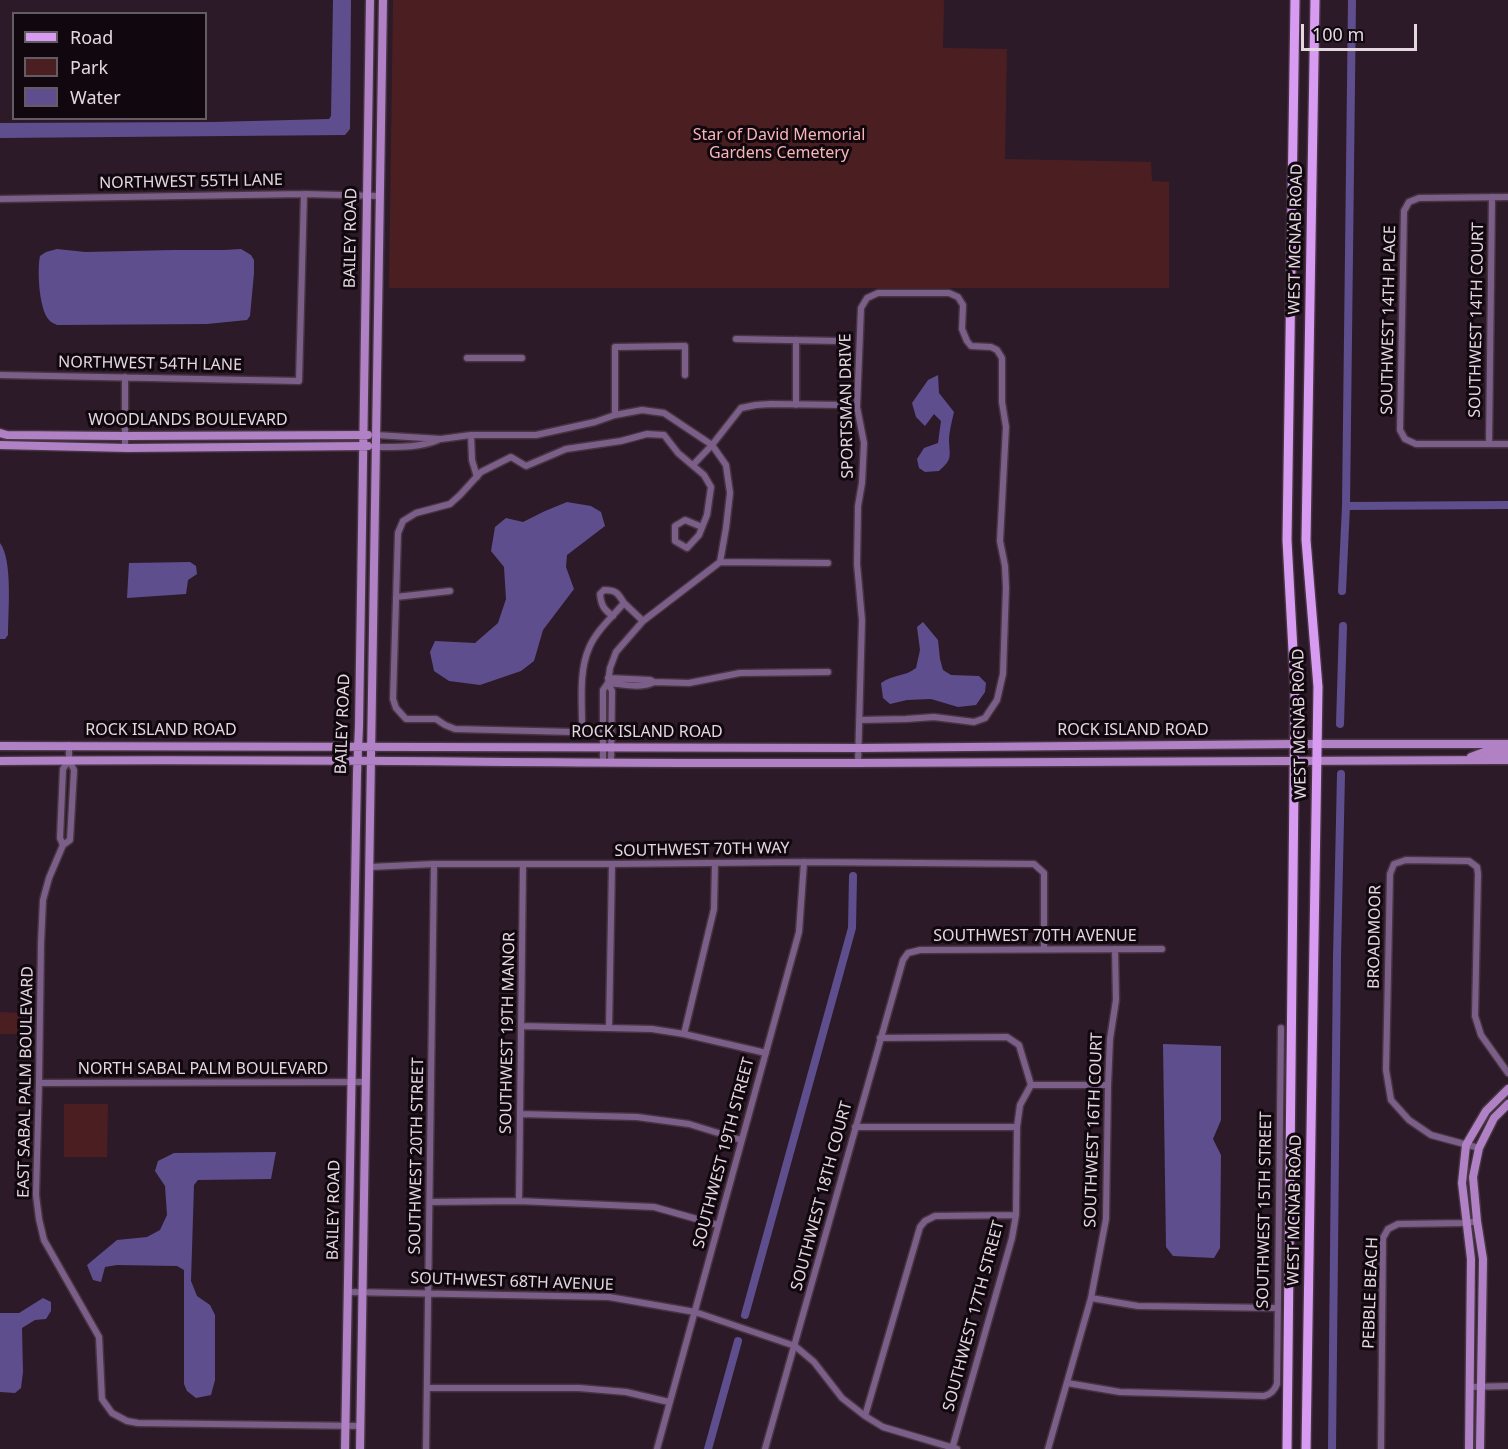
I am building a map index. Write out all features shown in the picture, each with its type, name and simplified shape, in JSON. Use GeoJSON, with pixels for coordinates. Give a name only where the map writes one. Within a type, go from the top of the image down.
{"type":"FeatureCollection","features":[{"type":"Feature","properties":{"kind":"main road","name":"WEST MCNAB ROAD"},"geometry":{"type":"LineString","coordinates":[[1287,1449],[1295,688],[1287,540],[1295,0]]}},
{"type":"Feature","properties":{"kind":"main road","name":"WEST MCNAB ROAD"},"geometry":{"type":"LineString","coordinates":[[1306,1449],[1318,687],[1306,540],[1315,0]]}},
{"type":"Feature","properties":{"kind":"street","name":"BAILEY ROAD"},"geometry":{"type":"LineString","coordinates":[[345,1449],[369,0]]}},
{"type":"Feature","properties":{"kind":"street","name":"BAILEY ROAD"},"geometry":{"type":"LineString","coordinates":[[360,1449],[383,0]]}},
{"type":"Feature","properties":{"kind":"street","name":"NORTHWEST 55TH LANE"},"geometry":{"type":"LineString","coordinates":[[1,198],[304,194],[380,196]]}},
{"type":"Feature","properties":{"kind":"street","name":"NORTHWEST 54TH LANE"},"geometry":{"type":"LineString","coordinates":[[0,375],[299,381],[304,194]]}},
{"type":"Feature","properties":{"kind":"street"},"geometry":{"type":"LineString","coordinates":[[1492,197],[1508,197]]}},
{"type":"Feature","properties":{"kind":"street","name":"SOUTHWEST 14TH PLACE"},"geometry":{"type":"LineString","coordinates":[[1489,444],[1416,444],[1404,439],[1400,430],[1404,211],[1408,202],[1419,198],[1492,197]]}},
{"type":"Feature","properties":{"kind":"street","name":"SOUTHWEST 14TH COURT"},"geometry":{"type":"LineString","coordinates":[[1489,444],[1492,197]]}},
{"type":"Feature","properties":{"kind":"street","name":"SPORTSMAN DRIVE"},"geometry":{"type":"LineString","coordinates":[[858,764],[859,748],[859,720],[862,620],[857,564],[858,506],[862,483],[864,443],[857,407],[861,308],[867,298],[878,293],[949,293],[958,297],[963,305],[962,329],[971,346],[991,347],[997,350],[1002,357],[1002,402],[1006,427],[1000,541],[1006,577],[1003,674],[997,700],[985,718],[974,722],[934,717],[859,720]]}},
{"type":"Feature","properties":{"kind":"street"},"geometry":{"type":"LineString","coordinates":[[736,339],[840,341]]}},
{"type":"Feature","properties":{"kind":"street"},"geometry":{"type":"LineString","coordinates":[[796,340],[796,405]]}},
{"type":"Feature","properties":{"kind":"street"},"geometry":{"type":"LineString","coordinates":[[615,415],[615,347],[685,346],[685,375]]}},
{"type":"Feature","properties":{"kind":"street"},"geometry":{"type":"LineString","coordinates":[[467,358],[522,358]]}},
{"type":"Feature","properties":{"kind":"street"},"geometry":{"type":"LineString","coordinates":[[125,377],[126,448]]}},
{"type":"Feature","properties":{"kind":"street"},"geometry":{"type":"LineString","coordinates":[[693,465],[741,408],[771,404],[845,405]]}},
{"type":"Feature","properties":{"kind":"street"},"geometry":{"type":"LineString","coordinates":[[376,435],[441,439],[471,435],[536,435],[642,410],[664,413],[712,445],[726,465],[730,493],[720,562]]}},
{"type":"Feature","properties":{"kind":"street","name":"WOODLANDS BOULEVARD"},"geometry":{"type":"LineString","coordinates":[[0,433],[7,435],[125,436],[376,435]]}},
{"type":"Feature","properties":{"kind":"street"},"geometry":{"type":"LineString","coordinates":[[471,435],[472,460],[477,477]]}},
{"type":"Feature","properties":{"kind":"street"},"geometry":{"type":"LineString","coordinates":[[624,603],[599,632],[589,648],[583,670],[582,724],[573,732],[455,729],[436,719],[406,719],[396,708],[393,699],[398,533],[403,521],[416,513],[450,504],[481,472],[511,456],[526,466],[566,449],[647,435],[664,435],[678,453],[704,475],[711,487],[707,515],[699,536],[687,548],[675,541],[675,526],[685,520],[702,527]]}},
{"type":"Feature","properties":{"kind":"street"},"geometry":{"type":"LineString","coordinates":[[376,447],[416,446],[441,439]]}},
{"type":"Feature","properties":{"kind":"street"},"geometry":{"type":"LineString","coordinates":[[1489,444],[1508,444]]}},
{"type":"Feature","properties":{"kind":"street","name":"WOODLANDS BOULEVARD"},"geometry":{"type":"LineString","coordinates":[[0,445],[126,448],[376,447]]}},
{"type":"Feature","properties":{"kind":"street"},"geometry":{"type":"LineString","coordinates":[[607,763],[603,690],[608,681],[616,652],[643,621],[720,562],[828,563]]}},
{"type":"Feature","properties":{"kind":"street"},"geometry":{"type":"LineString","coordinates":[[613,616],[606,611],[601,602],[600,594],[604,590],[612,590],[619,595],[643,621]]}},
{"type":"Feature","properties":{"kind":"street"},"geometry":{"type":"LineString","coordinates":[[396,597],[450,591]]}},
{"type":"Feature","properties":{"kind":"street"},"geometry":{"type":"LineString","coordinates":[[608,681],[650,685],[654,682],[689,683],[740,673],[828,672]]}},
{"type":"Feature","properties":{"kind":"street","name":"ROCK ISLAND ROAD"},"geometry":{"type":"LineString","coordinates":[[0,746],[859,748],[1508,744]]}},
{"type":"Feature","properties":{"kind":"street","name":"EAST SABAL PALM BOULEVARD"},"geometry":{"type":"LineString","coordinates":[[69,745],[69,760],[74,770],[70,840],[63,845],[49,878],[43,900],[36,1194],[44,1239],[99,1337],[102,1399],[112,1413],[127,1421],[138,1423],[361,1426]]}},
{"type":"Feature","properties":{"kind":"street"},"geometry":{"type":"LineString","coordinates":[[1465,760],[1484,752],[1508,752]]}},
{"type":"Feature","properties":{"kind":"street","name":"EAST SABAL PALM BOULEVARD"},"geometry":{"type":"LineString","coordinates":[[63,845],[60,838],[63,769],[69,760]]}},
{"type":"Feature","properties":{"kind":"street","name":"ROCK ISLAND ROAD"},"geometry":{"type":"LineString","coordinates":[[0,761],[858,764],[1508,760]]}},
{"type":"Feature","properties":{"kind":"street","name":"BROADMOOR"},"geometry":{"type":"LineString","coordinates":[[1479,1148],[1431,1136],[1409,1120],[1391,1100],[1386,1070],[1390,874],[1394,864],[1406,860],[1469,861],[1477,867],[1475,1016],[1481,1035],[1508,1072]]}},
{"type":"Feature","properties":{"kind":"street","name":"SOUTHWEST 70TH WAY"},"geometry":{"type":"LineString","coordinates":[[370,867],[434,864],[804,862],[1034,864],[1044,873],[1044,949]]}},
{"type":"Feature","properties":{"kind":"street","name":"SOUTHWEST 19TH STREET"},"geometry":{"type":"LineString","coordinates":[[657,1449],[799,932],[804,862]]}},
{"type":"Feature","properties":{"kind":"street"},"geometry":{"type":"LineString","coordinates":[[684,1034],[714,909],[715,863]]}},
{"type":"Feature","properties":{"kind":"street","name":"SOUTHWEST 20TH STREET"},"geometry":{"type":"LineString","coordinates":[[426,1449],[434,864]]}},
{"type":"Feature","properties":{"kind":"street"},"geometry":{"type":"LineString","coordinates":[[609,1028],[612,864]]}},
{"type":"Feature","properties":{"kind":"street","name":"SOUTHWEST 19TH MANOR"},"geometry":{"type":"LineString","coordinates":[[519,1201],[523,865]]}},
{"type":"Feature","properties":{"kind":"street","name":"SOUTHWEST 16TH COURT"},"geometry":{"type":"LineString","coordinates":[[1048,1449],[1091,1298],[1106,1219],[1110,1039],[1116,1000],[1115,949]]}},
{"type":"Feature","properties":{"kind":"street","name":"SOUTHWEST 70TH AVENUE"},"geometry":{"type":"LineString","coordinates":[[908,953],[920,950],[1162,949]]}},
{"type":"Feature","properties":{"kind":"street","name":"SOUTHWEST 18TH COURT"},"geometry":{"type":"LineString","coordinates":[[765,1449],[880,1038],[903,960],[908,953]]}},
{"type":"Feature","properties":{"kind":"street"},"geometry":{"type":"LineString","coordinates":[[521,1026],[652,1029],[766,1053]]}},
{"type":"Feature","properties":{"kind":"street","name":"SOUTHWEST 15TH STREET"},"geometry":{"type":"LineString","coordinates":[[1067,1383],[1120,1392],[1264,1396],[1273,1392],[1277,1384],[1281,1028]]}},
{"type":"Feature","properties":{"kind":"street"},"geometry":{"type":"LineString","coordinates":[[880,1038],[1007,1037],[1018,1045],[1031,1085],[1108,1085]]}},
{"type":"Feature","properties":{"kind":"street","name":"NORTH SABAL PALM BOULEVARD"},"geometry":{"type":"LineString","coordinates":[[39,1083],[366,1082]]}},
{"type":"Feature","properties":{"kind":"street","name":"SOUTHWEST 17TH STREET"},"geometry":{"type":"LineString","coordinates":[[954,1449],[1012,1238],[1016,1215],[1017,1127],[1020,1105],[1031,1085]]}},
{"type":"Feature","properties":{"kind":"street"},"geometry":{"type":"LineString","coordinates":[[1469,1449],[1471,1259],[1462,1183],[1466,1144],[1486,1112],[1508,1089]]}},
{"type":"Feature","properties":{"kind":"street"},"geometry":{"type":"LineString","coordinates":[[1480,1449],[1482,1259],[1473,1177],[1479,1148],[1494,1118],[1508,1104]]}},
{"type":"Feature","properties":{"kind":"street"},"geometry":{"type":"LineString","coordinates":[[520,1114],[637,1117],[689,1124],[741,1140]]}},
{"type":"Feature","properties":{"kind":"street"},"geometry":{"type":"LineString","coordinates":[[855,1127],[1017,1127]]}},
{"type":"Feature","properties":{"kind":"street"},"geometry":{"type":"LineString","coordinates":[[430,1202],[519,1201],[654,1207],[718,1225]]}},
{"type":"Feature","properties":{"kind":"street"},"geometry":{"type":"LineString","coordinates":[[865,1416],[920,1227],[935,1215],[1016,1215]]}},
{"type":"Feature","properties":{"kind":"street","name":"PEBBLE BEACH"},"geometry":{"type":"LineString","coordinates":[[1381,1449],[1383,1238],[1388,1229],[1398,1224],[1477,1221]]}},
{"type":"Feature","properties":{"kind":"street","name":"SOUTHWEST 68TH AVENUE"},"geometry":{"type":"LineString","coordinates":[[348,1292],[609,1297],[696,1312],[795,1346],[814,1362],[842,1398],[865,1416],[883,1427],[954,1449]]}},
{"type":"Feature","properties":{"kind":"street"},"geometry":{"type":"LineString","coordinates":[[1091,1298],[1138,1306],[1278,1308]]}},
{"type":"Feature","properties":{"kind":"street"},"geometry":{"type":"LineString","coordinates":[[1470,1387],[1508,1386]]}},
{"type":"Feature","properties":{"kind":"street"},"geometry":{"type":"LineString","coordinates":[[427,1388],[579,1388],[626,1392],[669,1402]]}},
{"type":"Feature","properties":{"kind":"green space","name":"Star of David Memorial Gardens Cemetery"},"geometry":{"type":"Polygon","coordinates":[[[393,0],[944,0],[943,48],[1007,49],[1005,159],[1151,162],[1152,181],[1169,182],[1169,288],[389,288],[393,0]]]}},
{"type":"Feature","properties":{"kind":"green space"},"geometry":{"type":"Polygon","coordinates":[[[0,1012],[21,1013],[20,1034],[0,1034],[0,1012]]]}},
{"type":"Feature","properties":{"kind":"green space"},"geometry":{"type":"Polygon","coordinates":[[[64,1104],[108,1104],[107,1157],[64,1157],[64,1104]]]}},
{"type":"Feature","properties":{"kind":"water"},"geometry":{"type":"Polygon","coordinates":[[[333,0],[351,0],[350,129],[345,135],[0,138],[0,123],[329,119],[331,116],[333,0]]]}},
{"type":"Feature","properties":{"kind":"water"},"geometry":{"type":"Polygon","coordinates":[[[57,249],[85,252],[241,249],[251,255],[254,260],[250,316],[247,320],[207,324],[57,325],[49,320],[43,307],[39,270],[40,256],[57,249]]]}},
{"type":"Feature","properties":{"kind":"water"},"geometry":{"type":"Polygon","coordinates":[[[938,375],[939,393],[954,412],[949,438],[950,455],[946,464],[939,471],[925,472],[919,468],[917,459],[924,448],[938,443],[941,421],[934,414],[925,426],[916,417],[912,403],[928,380],[938,375]]]}},
{"type":"Feature","properties":{"kind":"water"},"geometry":{"type":"Polygon","coordinates":[[[567,502],[591,506],[601,512],[605,526],[567,555],[566,567],[574,589],[543,630],[534,661],[521,671],[480,685],[449,681],[434,671],[430,652],[435,641],[475,643],[498,623],[506,599],[504,567],[491,551],[495,527],[506,518],[523,522],[567,502]]]}},
{"type":"Feature","properties":{"kind":"water"},"geometry":{"type":"Polygon","coordinates":[[[0,543],[7,561],[8,574],[8,635],[5,639],[0,639],[0,543]]]}},
{"type":"Feature","properties":{"kind":"water"},"geometry":{"type":"Polygon","coordinates":[[[190,562],[196,566],[197,574],[188,580],[186,594],[127,598],[129,563],[190,562]]]}},
{"type":"Feature","properties":{"kind":"water"},"geometry":{"type":"Polygon","coordinates":[[[923,622],[938,640],[943,670],[951,675],[979,676],[986,683],[985,692],[976,705],[958,707],[931,699],[907,700],[890,704],[883,698],[881,683],[916,668],[920,650],[917,627],[923,622]]]}},
{"type":"Feature","properties":{"kind":"water"},"geometry":{"type":"Polygon","coordinates":[[[1163,1044],[1221,1046],[1221,1120],[1213,1139],[1221,1155],[1220,1248],[1214,1258],[1173,1256],[1166,1247],[1163,1044]]]}},
{"type":"Feature","properties":{"kind":"water"},"geometry":{"type":"Polygon","coordinates":[[[276,1152],[271,1179],[198,1180],[194,1185],[191,1281],[197,1296],[210,1305],[215,1315],[215,1380],[211,1395],[196,1398],[187,1391],[184,1384],[184,1270],[177,1266],[117,1265],[105,1267],[101,1282],[93,1280],[87,1265],[117,1240],[147,1237],[160,1230],[167,1215],[165,1186],[155,1171],[158,1161],[174,1153],[276,1152]]]}},
{"type":"Feature","properties":{"kind":"water"},"geometry":{"type":"Polygon","coordinates":[[[43,1298],[51,1302],[51,1311],[46,1319],[35,1320],[22,1328],[21,1388],[15,1393],[0,1392],[0,1313],[19,1313],[43,1298]]]}},
{"type":"Feature","properties":{"kind":"waterway"},"geometry":{"type":"LineString","coordinates":[[1342,591],[1346,506],[1352,0]]}},
{"type":"Feature","properties":{"kind":"waterway"},"geometry":{"type":"LineString","coordinates":[[1346,506],[1508,505]]}},
{"type":"Feature","properties":{"kind":"waterway"},"geometry":{"type":"LineString","coordinates":[[1340,724],[1343,626]]}},
{"type":"Feature","properties":{"kind":"waterway"},"geometry":{"type":"LineString","coordinates":[[1332,1449],[1341,774]]}},
{"type":"Feature","properties":{"kind":"waterway"},"geometry":{"type":"LineString","coordinates":[[745,1315],[852,928],[853,876]]}},
{"type":"Feature","properties":{"kind":"waterway"},"geometry":{"type":"LineString","coordinates":[[708,1449],[738,1341]]}}]}
